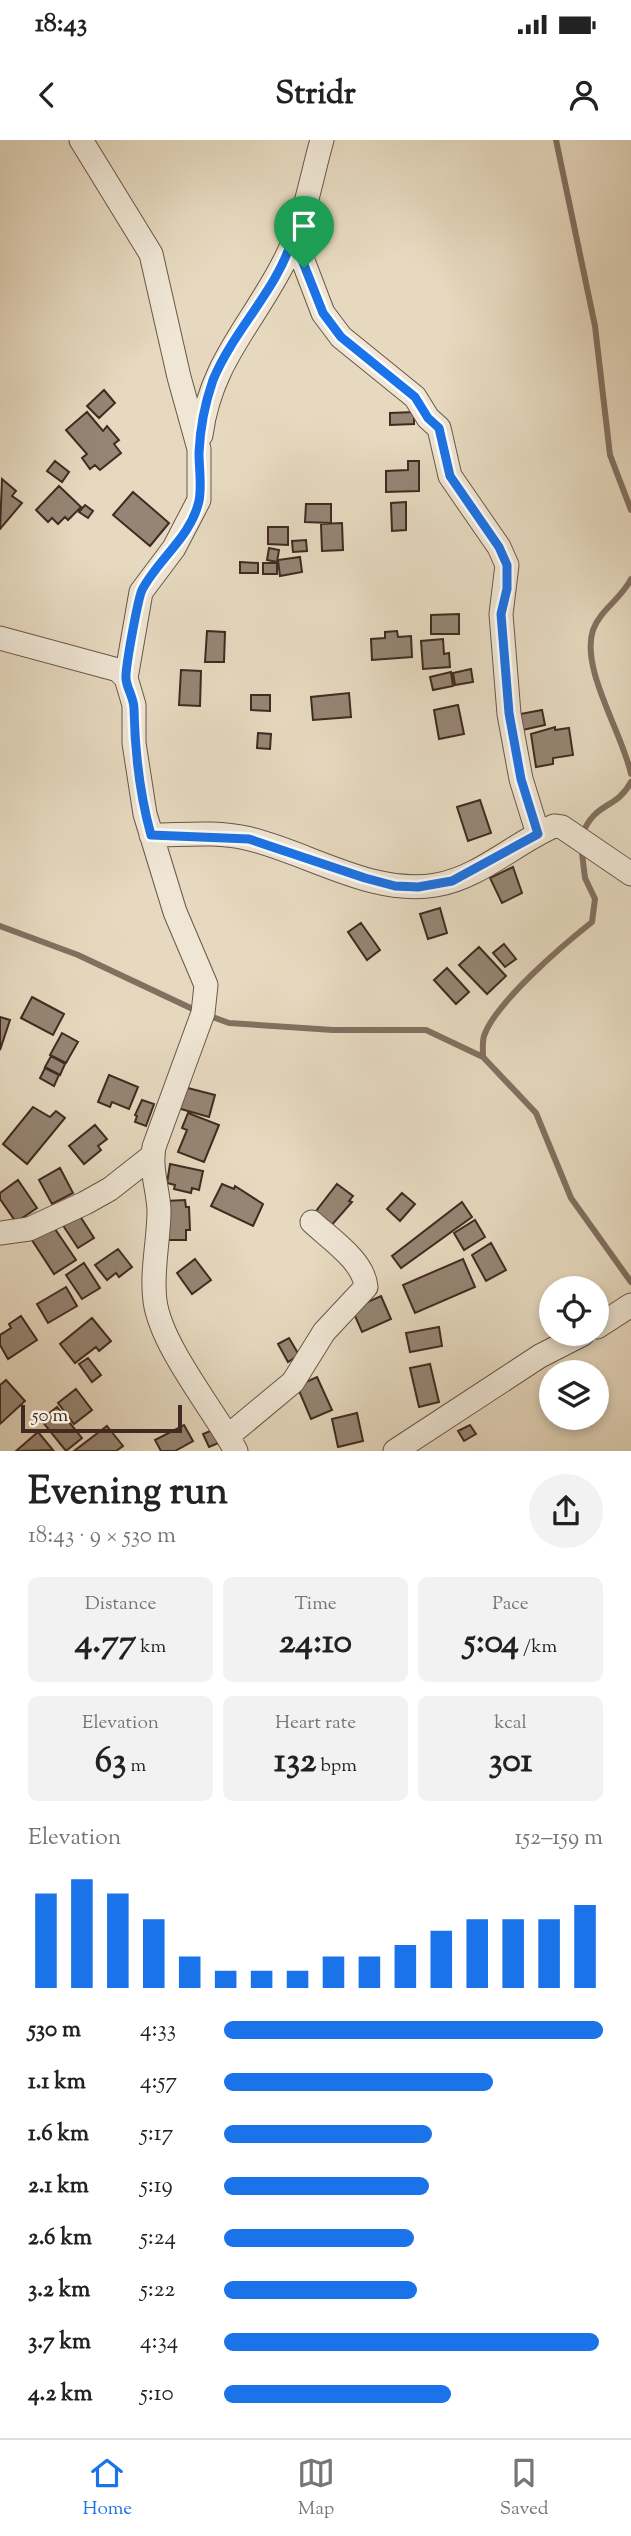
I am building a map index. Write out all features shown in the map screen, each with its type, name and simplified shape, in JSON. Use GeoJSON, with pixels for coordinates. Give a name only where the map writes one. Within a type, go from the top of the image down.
{"type":"FeatureCollection","features":[{"type":"Feature","properties":{"kind":"street"},"geometry":{"type":"LineString","coordinates":[[81,140],[151,254],[179,377],[199,449]]}},
{"type":"Feature","properties":{"kind":"street"},"geometry":{"type":"LineString","coordinates":[[312,1222],[358,1266],[365,1277],[366,1287],[324,1332],[293,1382],[232,1444],[174,1349],[155,1304],[153,1284],[159,1214],[152,1156],[206,999],[201,971],[175,912],[151,835],[137,776],[134,705],[126,678],[141,592],[174,548],[199,500],[199,449],[205,408],[214,379],[288,256],[322,140]]}},
{"type":"Feature","properties":{"kind":"street"},"geometry":{"type":"LineString","coordinates":[[293,237],[323,313],[341,337],[415,397],[428,418],[439,428],[450,476],[499,547],[507,565],[507,589],[501,614],[509,713],[521,779],[538,834]]}},
{"type":"Feature","properties":{"kind":"street"},"geometry":{"type":"LineString","coordinates":[[3,642],[105,664],[126,678]]}},
{"type":"Feature","properties":{"kind":"street"},"geometry":{"type":"LineString","coordinates":[[151,835],[249,839],[365,878],[395,886],[418,887],[452,881],[554,826],[562,827],[631,874]]}},
{"type":"Feature","properties":{"kind":"street"},"geometry":{"type":"LineString","coordinates":[[0,1233],[29,1229],[85,1203],[110,1189],[152,1156]]}},
{"type":"Feature","properties":{"kind":"street"},"geometry":{"type":"LineString","coordinates":[[609,1319],[631,1305]]}},
{"type":"Feature","properties":{"kind":"street"},"geometry":{"type":"LineString","coordinates":[[395,1451],[560,1346]]}},
{"type":"Feature","properties":{"kind":"building"},"geometry":{"type":"Polygon","coordinates":[[[104,390],[115,403],[99,418],[87,406],[104,390]]]}},
{"type":"Feature","properties":{"kind":"building"},"geometry":{"type":"Polygon","coordinates":[[[87,412],[103,431],[107,426],[119,440],[114,444],[121,453],[100,470],[95,465],[90,469],[82,458],[87,454],[66,430],[87,412]]]}},
{"type":"Feature","properties":{"kind":"building"},"geometry":{"type":"Polygon","coordinates":[[[414,412],[414,424],[390,425],[390,413],[414,412]]]}},
{"type":"Feature","properties":{"kind":"building"},"geometry":{"type":"Polygon","coordinates":[[[55,461],[69,472],[62,482],[47,471],[55,461]]]}},
{"type":"Feature","properties":{"kind":"building"},"geometry":{"type":"Polygon","coordinates":[[[408,461],[419,461],[419,491],[386,492],[386,471],[408,470],[408,461]]]}},
{"type":"Feature","properties":{"kind":"building"},"geometry":{"type":"Polygon","coordinates":[[[2,479],[16,491],[12,496],[22,503],[0,529],[2,479]]]}},
{"type":"Feature","properties":{"kind":"building"},"geometry":{"type":"Polygon","coordinates":[[[59,486],[81,507],[68,520],[65,517],[58,524],[52,518],[48,522],[36,510],[59,486]]]}},
{"type":"Feature","properties":{"kind":"building"},"geometry":{"type":"Polygon","coordinates":[[[133,492],[169,523],[150,546],[113,515],[133,492]]]}},
{"type":"Feature","properties":{"kind":"building"},"geometry":{"type":"Polygon","coordinates":[[[406,502],[406,530],[392,531],[391,503],[406,502]]]}},
{"type":"Feature","properties":{"kind":"building"},"geometry":{"type":"Polygon","coordinates":[[[306,504],[331,504],[331,523],[305,522],[306,504]]]}},
{"type":"Feature","properties":{"kind":"building"},"geometry":{"type":"Polygon","coordinates":[[[85,505],[93,511],[88,518],[79,512],[85,505]]]}},
{"type":"Feature","properties":{"kind":"building"},"geometry":{"type":"Polygon","coordinates":[[[342,523],[343,550],[322,551],[321,524],[342,523]]]}},
{"type":"Feature","properties":{"kind":"building"},"geometry":{"type":"Polygon","coordinates":[[[268,527],[288,527],[288,545],[268,544],[268,527]]]}},
{"type":"Feature","properties":{"kind":"building"},"geometry":{"type":"Polygon","coordinates":[[[306,540],[307,551],[293,552],[292,541],[306,540]]]}},
{"type":"Feature","properties":{"kind":"building"},"geometry":{"type":"Polygon","coordinates":[[[269,548],[279,550],[277,562],[267,560],[269,548]]]}},
{"type":"Feature","properties":{"kind":"building"},"geometry":{"type":"Polygon","coordinates":[[[300,557],[302,572],[280,576],[278,560],[300,557]]]}},
{"type":"Feature","properties":{"kind":"building"},"geometry":{"type":"Polygon","coordinates":[[[240,562],[258,563],[258,573],[240,573],[240,562]]]}},
{"type":"Feature","properties":{"kind":"building"},"geometry":{"type":"Polygon","coordinates":[[[263,563],[277,563],[277,574],[263,574],[263,563]]]}},
{"type":"Feature","properties":{"kind":"building"},"geometry":{"type":"Polygon","coordinates":[[[459,614],[459,634],[431,634],[431,615],[459,614]]]}},
{"type":"Feature","properties":{"kind":"building"},"geometry":{"type":"Polygon","coordinates":[[[207,631],[225,632],[224,662],[205,662],[207,631]]]}},
{"type":"Feature","properties":{"kind":"building"},"geometry":{"type":"Polygon","coordinates":[[[397,631],[398,637],[411,636],[412,657],[372,660],[371,639],[385,638],[385,632],[397,631]]]}},
{"type":"Feature","properties":{"kind":"building"},"geometry":{"type":"Polygon","coordinates":[[[443,639],[444,654],[449,653],[450,667],[423,669],[421,641],[443,639]]]}},
{"type":"Feature","properties":{"kind":"building"},"geometry":{"type":"Polygon","coordinates":[[[471,669],[473,682],[455,685],[453,673],[471,669]]]}},
{"type":"Feature","properties":{"kind":"building"},"geometry":{"type":"Polygon","coordinates":[[[181,670],[201,671],[200,706],[179,705],[181,670]]]}},
{"type":"Feature","properties":{"kind":"building"},"geometry":{"type":"Polygon","coordinates":[[[451,672],[453,686],[433,690],[430,677],[451,672]]]}},
{"type":"Feature","properties":{"kind":"building"},"geometry":{"type":"Polygon","coordinates":[[[349,693],[351,717],[313,720],[311,697],[349,693]]]}},
{"type":"Feature","properties":{"kind":"building"},"geometry":{"type":"Polygon","coordinates":[[[251,695],[270,695],[270,711],[251,710],[251,695]]]}},
{"type":"Feature","properties":{"kind":"building"},"geometry":{"type":"Polygon","coordinates":[[[458,705],[464,734],[439,739],[434,710],[458,705]]]}},
{"type":"Feature","properties":{"kind":"building"},"geometry":{"type":"Polygon","coordinates":[[[542,710],[545,725],[518,731],[515,715],[542,710]]]}},
{"type":"Feature","properties":{"kind":"building"},"geometry":{"type":"Polygon","coordinates":[[[555,727],[555,730],[569,728],[573,755],[553,758],[553,764],[536,767],[531,734],[555,727]]]}},
{"type":"Feature","properties":{"kind":"building"},"geometry":{"type":"Polygon","coordinates":[[[258,733],[271,734],[270,749],[257,748],[258,733]]]}},
{"type":"Feature","properties":{"kind":"building"},"geometry":{"type":"Polygon","coordinates":[[[480,800],[491,833],[468,841],[457,807],[480,800]]]}},
{"type":"Feature","properties":{"kind":"building"},"geometry":{"type":"Polygon","coordinates":[[[513,867],[522,893],[502,903],[490,878],[513,867]]]}},
{"type":"Feature","properties":{"kind":"building"},"geometry":{"type":"Polygon","coordinates":[[[440,908],[447,933],[428,939],[420,914],[440,908]]]}},
{"type":"Feature","properties":{"kind":"building"},"geometry":{"type":"Polygon","coordinates":[[[361,923],[380,950],[367,960],[348,932],[361,923]]]}},
{"type":"Feature","properties":{"kind":"building"},"geometry":{"type":"Polygon","coordinates":[[[504,944],[516,959],[505,967],[493,953],[504,944]]]}},
{"type":"Feature","properties":{"kind":"building"},"geometry":{"type":"Polygon","coordinates":[[[479,947],[506,976],[487,994],[459,965],[479,947]]]}},
{"type":"Feature","properties":{"kind":"building"},"geometry":{"type":"Polygon","coordinates":[[[447,968],[469,992],[456,1004],[434,980],[447,968]]]}},
{"type":"Feature","properties":{"kind":"building"},"geometry":{"type":"Polygon","coordinates":[[[32,997],[64,1014],[53,1035],[21,1018],[32,997]]]}},
{"type":"Feature","properties":{"kind":"building"},"geometry":{"type":"Polygon","coordinates":[[[0,1017],[10,1020],[0,1050],[0,1017]]]}},
{"type":"Feature","properties":{"kind":"building"},"geometry":{"type":"Polygon","coordinates":[[[62,1033],[78,1042],[66,1063],[50,1055],[62,1033]]]}},
{"type":"Feature","properties":{"kind":"building"},"geometry":{"type":"Polygon","coordinates":[[[51,1056],[65,1064],[60,1075],[45,1067],[51,1056]]]}},
{"type":"Feature","properties":{"kind":"building"},"geometry":{"type":"Polygon","coordinates":[[[45,1068],[59,1075],[54,1086],[40,1078],[45,1068]]]}},
{"type":"Feature","properties":{"kind":"building"},"geometry":{"type":"Polygon","coordinates":[[[109,1075],[138,1087],[129,1109],[112,1102],[110,1107],[98,1102],[109,1075]]]}},
{"type":"Feature","properties":{"kind":"building"},"geometry":{"type":"Polygon","coordinates":[[[180,1086],[215,1095],[209,1117],[174,1107],[180,1086]]]}},
{"type":"Feature","properties":{"kind":"building"},"geometry":{"type":"Polygon","coordinates":[[[142,1100],[154,1104],[146,1126],[135,1122],[135,1115],[142,1100]]]}},
{"type":"Feature","properties":{"kind":"building"},"geometry":{"type":"Polygon","coordinates":[[[33,1107],[50,1117],[56,1111],[65,1118],[27,1164],[3,1144],[33,1107]]]}},
{"type":"Feature","properties":{"kind":"building"},"geometry":{"type":"Polygon","coordinates":[[[188,1113],[219,1125],[204,1162],[178,1152],[187,1130],[182,1128],[188,1113]]]}},
{"type":"Feature","properties":{"kind":"building"},"geometry":{"type":"Polygon","coordinates":[[[95,1125],[107,1139],[98,1146],[101,1150],[84,1164],[69,1146],[95,1125]]]}},
{"type":"Feature","properties":{"kind":"building"},"geometry":{"type":"Polygon","coordinates":[[[170,1164],[203,1171],[199,1190],[192,1188],[191,1193],[174,1189],[175,1185],[167,1183],[170,1164]]]}},
{"type":"Feature","properties":{"kind":"building"},"geometry":{"type":"Polygon","coordinates":[[[60,1168],[73,1193],[52,1204],[39,1180],[60,1168]]]}},
{"type":"Feature","properties":{"kind":"building"},"geometry":{"type":"Polygon","coordinates":[[[18,1180],[37,1208],[16,1222],[0,1199],[0,1193],[18,1180]]]}},
{"type":"Feature","properties":{"kind":"building"},"geometry":{"type":"Polygon","coordinates":[[[222,1184],[234,1189],[235,1186],[263,1204],[253,1226],[211,1206],[222,1184]]]}},
{"type":"Feature","properties":{"kind":"building"},"geometry":{"type":"Polygon","coordinates":[[[337,1184],[353,1196],[349,1201],[352,1202],[330,1227],[313,1215],[337,1184]]]}},
{"type":"Feature","properties":{"kind":"building"},"geometry":{"type":"Polygon","coordinates":[[[402,1193],[415,1204],[400,1221],[387,1209],[402,1193]]]}},
{"type":"Feature","properties":{"kind":"building"},"geometry":{"type":"Polygon","coordinates":[[[185,1200],[186,1207],[189,1207],[190,1230],[186,1230],[186,1240],[167,1240],[166,1201],[185,1200]]]}},
{"type":"Feature","properties":{"kind":"building"},"geometry":{"type":"Polygon","coordinates":[[[462,1202],[472,1217],[401,1268],[392,1256],[462,1202]]]}},
{"type":"Feature","properties":{"kind":"building"},"geometry":{"type":"Polygon","coordinates":[[[76,1210],[94,1238],[78,1248],[60,1221],[76,1210]]]}},
{"type":"Feature","properties":{"kind":"building"},"geometry":{"type":"Polygon","coordinates":[[[475,1220],[485,1237],[464,1250],[454,1233],[475,1220]]]}},
{"type":"Feature","properties":{"kind":"building"},"geometry":{"type":"Polygon","coordinates":[[[51,1223],[76,1260],[54,1274],[30,1237],[51,1223]]]}},
{"type":"Feature","properties":{"kind":"building"},"geometry":{"type":"Polygon","coordinates":[[[491,1243],[506,1270],[486,1281],[472,1255],[491,1243]]]}},
{"type":"Feature","properties":{"kind":"building"},"geometry":{"type":"Polygon","coordinates":[[[118,1249],[132,1267],[119,1277],[116,1273],[107,1280],[95,1265],[118,1249]]]}},
{"type":"Feature","properties":{"kind":"building"},"geometry":{"type":"Polygon","coordinates":[[[195,1259],[211,1280],[192,1294],[177,1273],[195,1259]]]}},
{"type":"Feature","properties":{"kind":"building"},"geometry":{"type":"Polygon","coordinates":[[[463,1259],[475,1287],[415,1313],[403,1285],[463,1259]]]}},
{"type":"Feature","properties":{"kind":"building"},"geometry":{"type":"Polygon","coordinates":[[[84,1263],[100,1288],[82,1299],[66,1275],[84,1263]]]}},
{"type":"Feature","properties":{"kind":"building"},"geometry":{"type":"Polygon","coordinates":[[[66,1287],[77,1306],[48,1323],[37,1304],[66,1287]]]}},
{"type":"Feature","properties":{"kind":"building"},"geometry":{"type":"Polygon","coordinates":[[[381,1296],[391,1319],[362,1332],[352,1309],[381,1296]]]}},
{"type":"Feature","properties":{"kind":"building"},"geometry":{"type":"Polygon","coordinates":[[[21,1316],[37,1340],[8,1359],[0,1345],[0,1335],[11,1328],[9,1324],[21,1316]]]}},
{"type":"Feature","properties":{"kind":"building"},"geometry":{"type":"Polygon","coordinates":[[[92,1318],[111,1341],[99,1351],[96,1347],[75,1363],[60,1344],[92,1318]]]}},
{"type":"Feature","properties":{"kind":"building"},"geometry":{"type":"Polygon","coordinates":[[[439,1327],[442,1346],[410,1352],[406,1333],[439,1327]]]}},
{"type":"Feature","properties":{"kind":"building"},"geometry":{"type":"Polygon","coordinates":[[[289,1338],[299,1355],[288,1362],[278,1344],[289,1338]]]}},
{"type":"Feature","properties":{"kind":"building"},"geometry":{"type":"Polygon","coordinates":[[[88,1358],[101,1375],[92,1382],[79,1364],[88,1358]]]}},
{"type":"Feature","properties":{"kind":"building"},"geometry":{"type":"Polygon","coordinates":[[[430,1364],[439,1402],[419,1407],[410,1368],[430,1364]]]}},
{"type":"Feature","properties":{"kind":"building"},"geometry":{"type":"Polygon","coordinates":[[[317,1377],[332,1410],[311,1419],[297,1386],[317,1377]]]}},
{"type":"Feature","properties":{"kind":"building"},"geometry":{"type":"Polygon","coordinates":[[[6,1380],[25,1401],[0,1424],[0,1385],[6,1380]]]}},
{"type":"Feature","properties":{"kind":"building"},"geometry":{"type":"Polygon","coordinates":[[[76,1389],[92,1410],[74,1424],[58,1403],[76,1389]]]}},
{"type":"Feature","properties":{"kind":"building"},"geometry":{"type":"Polygon","coordinates":[[[57,1407],[82,1438],[66,1451],[41,1420],[57,1407]]]}},
{"type":"Feature","properties":{"kind":"building"},"geometry":{"type":"Polygon","coordinates":[[[357,1413],[363,1441],[338,1447],[332,1419],[357,1413]]]}},
{"type":"Feature","properties":{"kind":"building"},"geometry":{"type":"Polygon","coordinates":[[[184,1425],[193,1441],[175,1451],[161,1451],[155,1440],[184,1425]]]}},
{"type":"Feature","properties":{"kind":"building"},"geometry":{"type":"Polygon","coordinates":[[[470,1425],[476,1434],[464,1441],[458,1431],[470,1425]]]}},
{"type":"Feature","properties":{"kind":"building"},"geometry":{"type":"Polygon","coordinates":[[[107,1426],[123,1446],[116,1451],[74,1451],[107,1426]]]}},
{"type":"Feature","properties":{"kind":"building"},"geometry":{"type":"Polygon","coordinates":[[[215,1429],[221,1442],[209,1447],[203,1434],[215,1429]]]}},
{"type":"Feature","properties":{"kind":"building"},"geometry":{"type":"Polygon","coordinates":[[[38,1432],[53,1450],[16,1451],[38,1432]]]}},
{"type":"Feature","properties":{"kind":"waterway"},"geometry":{"type":"LineString","coordinates":[[556,140],[595,326],[610,455],[631,510]]}},
{"type":"Feature","properties":{"kind":"waterway"},"geometry":{"type":"LineString","coordinates":[[631,579],[596,623],[591,646],[597,682],[631,774]]}},
{"type":"Feature","properties":{"kind":"waterway"},"geometry":{"type":"LineString","coordinates":[[582,835],[593,816],[619,797],[631,782]]}},
{"type":"Feature","properties":{"kind":"waterway"},"geometry":{"type":"LineString","coordinates":[[483,1057],[484,1036],[501,1008],[531,975],[592,922],[595,899],[585,878],[581,845]]}},
{"type":"Feature","properties":{"kind":"waterway"},"geometry":{"type":"LineString","coordinates":[[0,926],[78,955],[197,1011]]}},
{"type":"Feature","properties":{"kind":"waterway"},"geometry":{"type":"LineString","coordinates":[[207,1015],[229,1023],[333,1030],[426,1030],[483,1057],[536,1113],[571,1198],[631,1282]]}},
{"type":"Feature","properties":{"kind":"route"},"geometry":{"type":"LineString","coordinates":[[293,237],[304,268],[323,313],[341,337],[415,397],[428,418],[439,428],[450,476],[499,547],[507,565],[507,589],[501,614],[509,713],[521,779],[538,834],[467,874],[436,886],[395,886],[237,836],[151,835],[145,814],[137,776],[134,705],[126,678],[141,592],[174,548],[191,519],[199,500],[199,449],[205,408],[214,379],[240,332],[263,301],[288,256],[293,237]]}}]}
